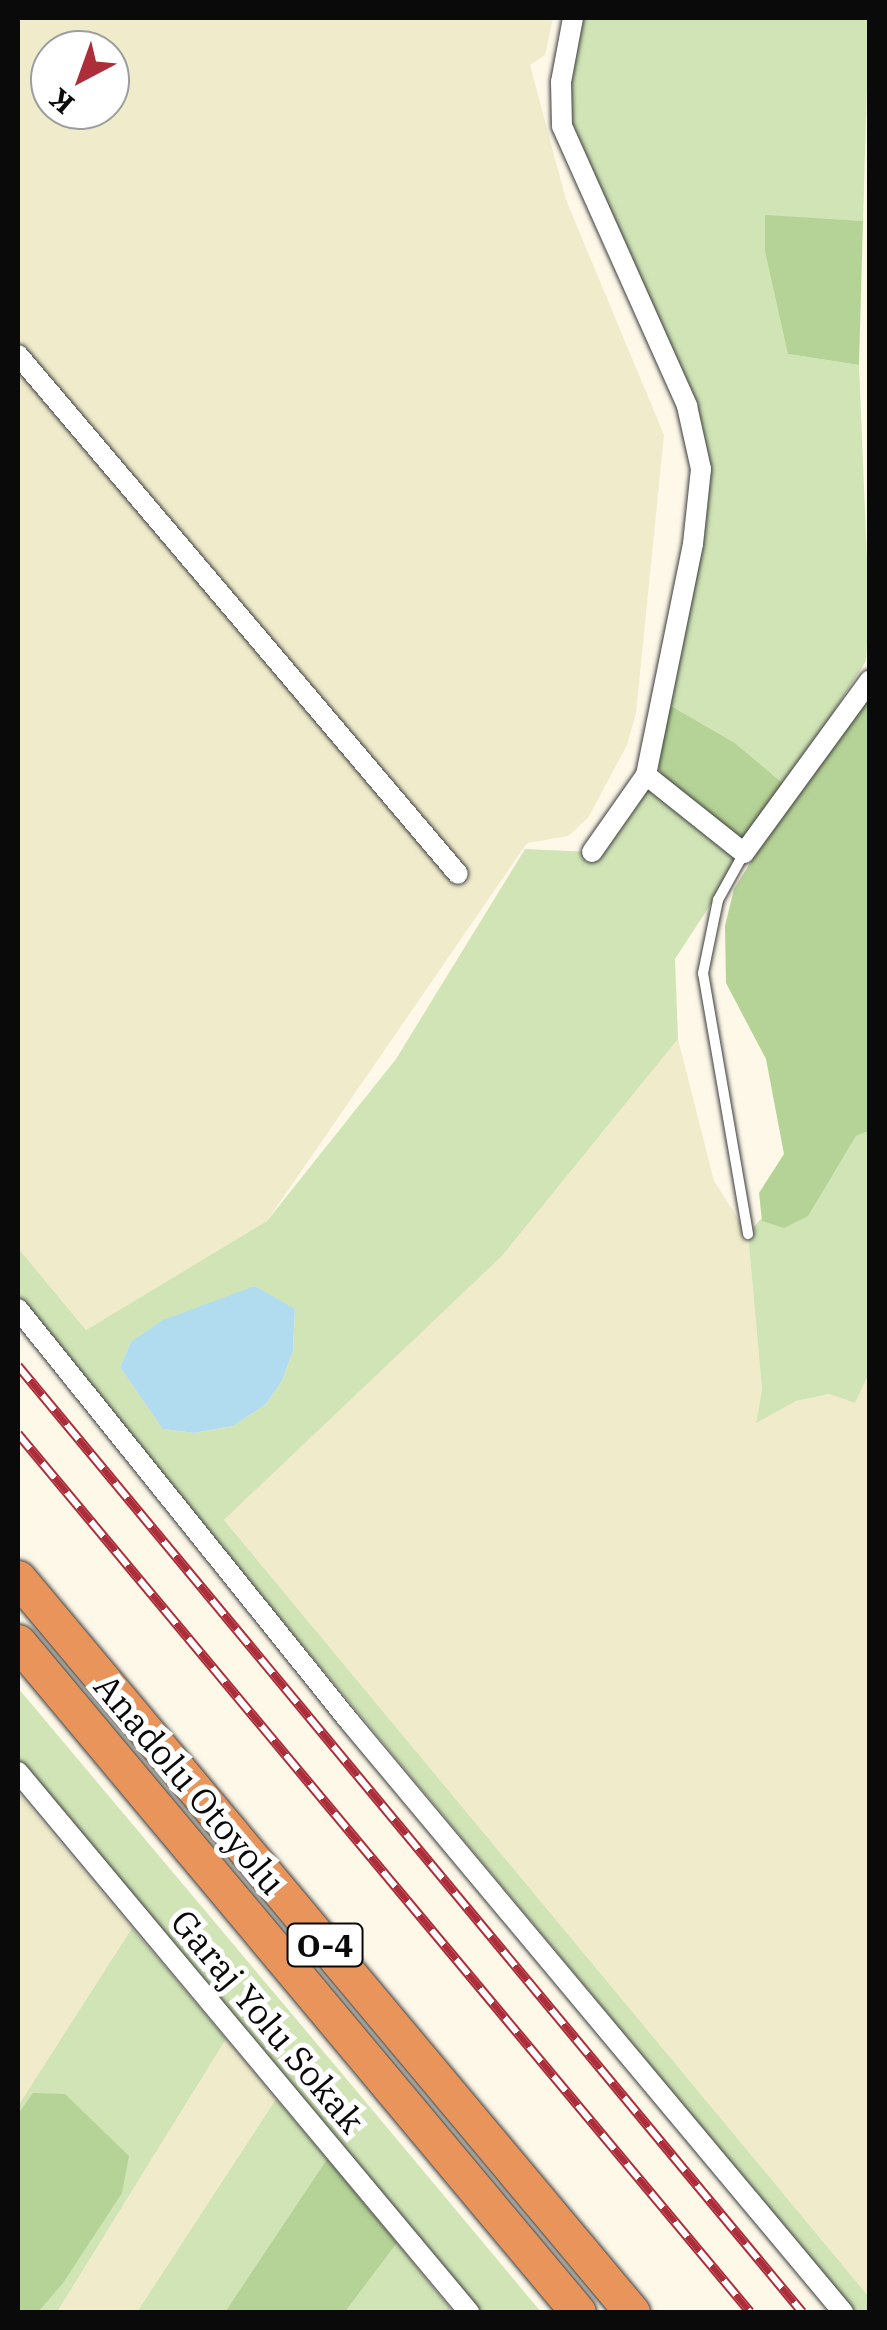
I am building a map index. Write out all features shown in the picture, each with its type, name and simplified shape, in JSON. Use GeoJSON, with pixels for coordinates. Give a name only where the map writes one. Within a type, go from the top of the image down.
{"type":"FeatureCollection","features":[{"type":"Feature","properties":{"kind":"highway","name":"Anadolu Otoyolu"},"geometry":{"type":"LineString","coordinates":[[18,1578],[632,2312]]}},
{"type":"Feature","properties":{"kind":"highway","name":"Anadolu Otoyolu"},"geometry":{"type":"LineString","coordinates":[[18,1642],[578,2312]]}},
{"type":"Feature","properties":{"kind":"street"},"geometry":{"type":"LineString","coordinates":[[574,18],[561,82],[562,126],[686,406],[701,469],[693,544],[646,775],[592,852]]}},
{"type":"Feature","properties":{"kind":"street"},"geometry":{"type":"LineString","coordinates":[[18,354],[458,874]]}},
{"type":"Feature","properties":{"kind":"street"},"geometry":{"type":"LineString","coordinates":[[646,775],[744,853],[870,680]]}},
{"type":"Feature","properties":{"kind":"street"},"geometry":{"type":"LineString","coordinates":[[18,1309],[350,1722],[843,2312]]}},
{"type":"Feature","properties":{"kind":"street","name":"Garaj Yolu Sokak"},"geometry":{"type":"LineString","coordinates":[[18,1772],[469,2312]]}},
{"type":"Feature","properties":{"kind":"lane"},"geometry":{"type":"LineString","coordinates":[[744,853],[718,900],[704,972],[748,1234]]}},
{"type":"Feature","properties":{"kind":"shaded area"},"geometry":{"type":"Polygon","coordinates":[[[18,18],[553,18],[545,55],[530,65],[566,200],[664,435],[636,713],[627,745],[588,818],[568,836],[527,843],[267,1221],[86,1330],[18,1248],[18,18]]]}},
{"type":"Feature","properties":{"kind":"shaded area"},"geometry":{"type":"Polygon","coordinates":[[[678,1039],[714,1181],[748,1234],[762,1391],[756,1422],[796,1401],[829,1394],[855,1403],[869,1373],[869,2297],[224,1520],[502,1256],[678,1039]]]}},
{"type":"Feature","properties":{"kind":"shaded area"},"geometry":{"type":"Polygon","coordinates":[[[18,1793],[132,1928],[18,2106],[18,1793]]]}},
{"type":"Feature","properties":{"kind":"shaded area"},"geometry":{"type":"Polygon","coordinates":[[[226,2039],[276,2099],[137,2312],[57,2312],[226,2039]]]}},
{"type":"Feature","properties":{"kind":"green space"},"geometry":{"type":"Polygon","coordinates":[[[582,18],[869,18],[863,221],[765,216],[788,354],[859,365],[869,609],[866,661],[786,786],[735,743],[666,703],[708,473],[575,147],[566,90],[582,18]]]}},
{"type":"Feature","properties":{"kind":"green space"},"geometry":{"type":"Polygon","coordinates":[[[765,215],[863,221],[859,365],[788,354],[765,251],[765,215]]]}},
{"type":"Feature","properties":{"kind":"green space"},"geometry":{"type":"Polygon","coordinates":[[[869,696],[869,1131],[856,1136],[808,1216],[784,1228],[762,1221],[759,1193],[784,1154],[766,1059],[726,983],[725,926],[734,889],[757,852],[869,696]]]}},
{"type":"Feature","properties":{"kind":"green space"},"geometry":{"type":"Polygon","coordinates":[[[666,703],[735,743],[786,786],[744,842],[663,778],[658,766],[666,703]]]}},
{"type":"Feature","properties":{"kind":"green space"},"geometry":{"type":"Polygon","coordinates":[[[646,775],[744,853],[675,959],[678,1039],[502,1256],[224,1520],[869,2297],[869,2312],[855,2312],[18,1302],[18,1248],[86,1330],[267,1221],[396,1059],[525,849],[592,852],[646,775]],[[255,1286],[131,1342],[120,1367],[164,1429],[194,1433],[233,1426],[265,1405],[282,1381],[293,1351],[295,1310],[255,1286]]]}},
{"type":"Feature","properties":{"kind":"green space"},"geometry":{"type":"Polygon","coordinates":[[[869,1131],[869,1373],[855,1403],[829,1394],[796,1401],[756,1423],[762,1390],[748,1234],[761,1219],[807,1216],[856,1136],[869,1131]]]}},
{"type":"Feature","properties":{"kind":"green space"},"geometry":{"type":"Polygon","coordinates":[[[18,1688],[541,2312],[479,2312],[18,1761],[18,1688]]]}},
{"type":"Feature","properties":{"kind":"green space"},"geometry":{"type":"Polygon","coordinates":[[[132,1928],[226,2039],[57,2312],[18,2312],[18,2106],[132,1928]]]}},
{"type":"Feature","properties":{"kind":"green space"},"geometry":{"type":"Polygon","coordinates":[[[33,2093],[65,2094],[129,2156],[122,2193],[63,2283],[38,2312],[18,2312],[18,2114],[33,2093]]]}},
{"type":"Feature","properties":{"kind":"green space"},"geometry":{"type":"Polygon","coordinates":[[[276,2099],[327,2159],[225,2312],[137,2312],[276,2099]]]}},
{"type":"Feature","properties":{"kind":"green space"},"geometry":{"type":"Polygon","coordinates":[[[327,2159],[397,2243],[345,2312],[225,2312],[327,2159]]]}},
{"type":"Feature","properties":{"kind":"green space"},"geometry":{"type":"Polygon","coordinates":[[[397,2243],[453,2312],[345,2312],[397,2243]]]}},
{"type":"Feature","properties":{"kind":"water"},"geometry":{"type":"Polygon","coordinates":[[[255,1286],[295,1309],[293,1351],[282,1381],[265,1405],[233,1426],[194,1433],[163,1429],[120,1367],[131,1342],[163,1320],[255,1286]]]}},
{"type":"Feature","properties":{"kind":"railway"},"geometry":{"type":"LineString","coordinates":[[18,1366],[802,2312]]}},
{"type":"Feature","properties":{"kind":"railway"},"geometry":{"type":"LineString","coordinates":[[18,1434],[750,2312]]}}]}
